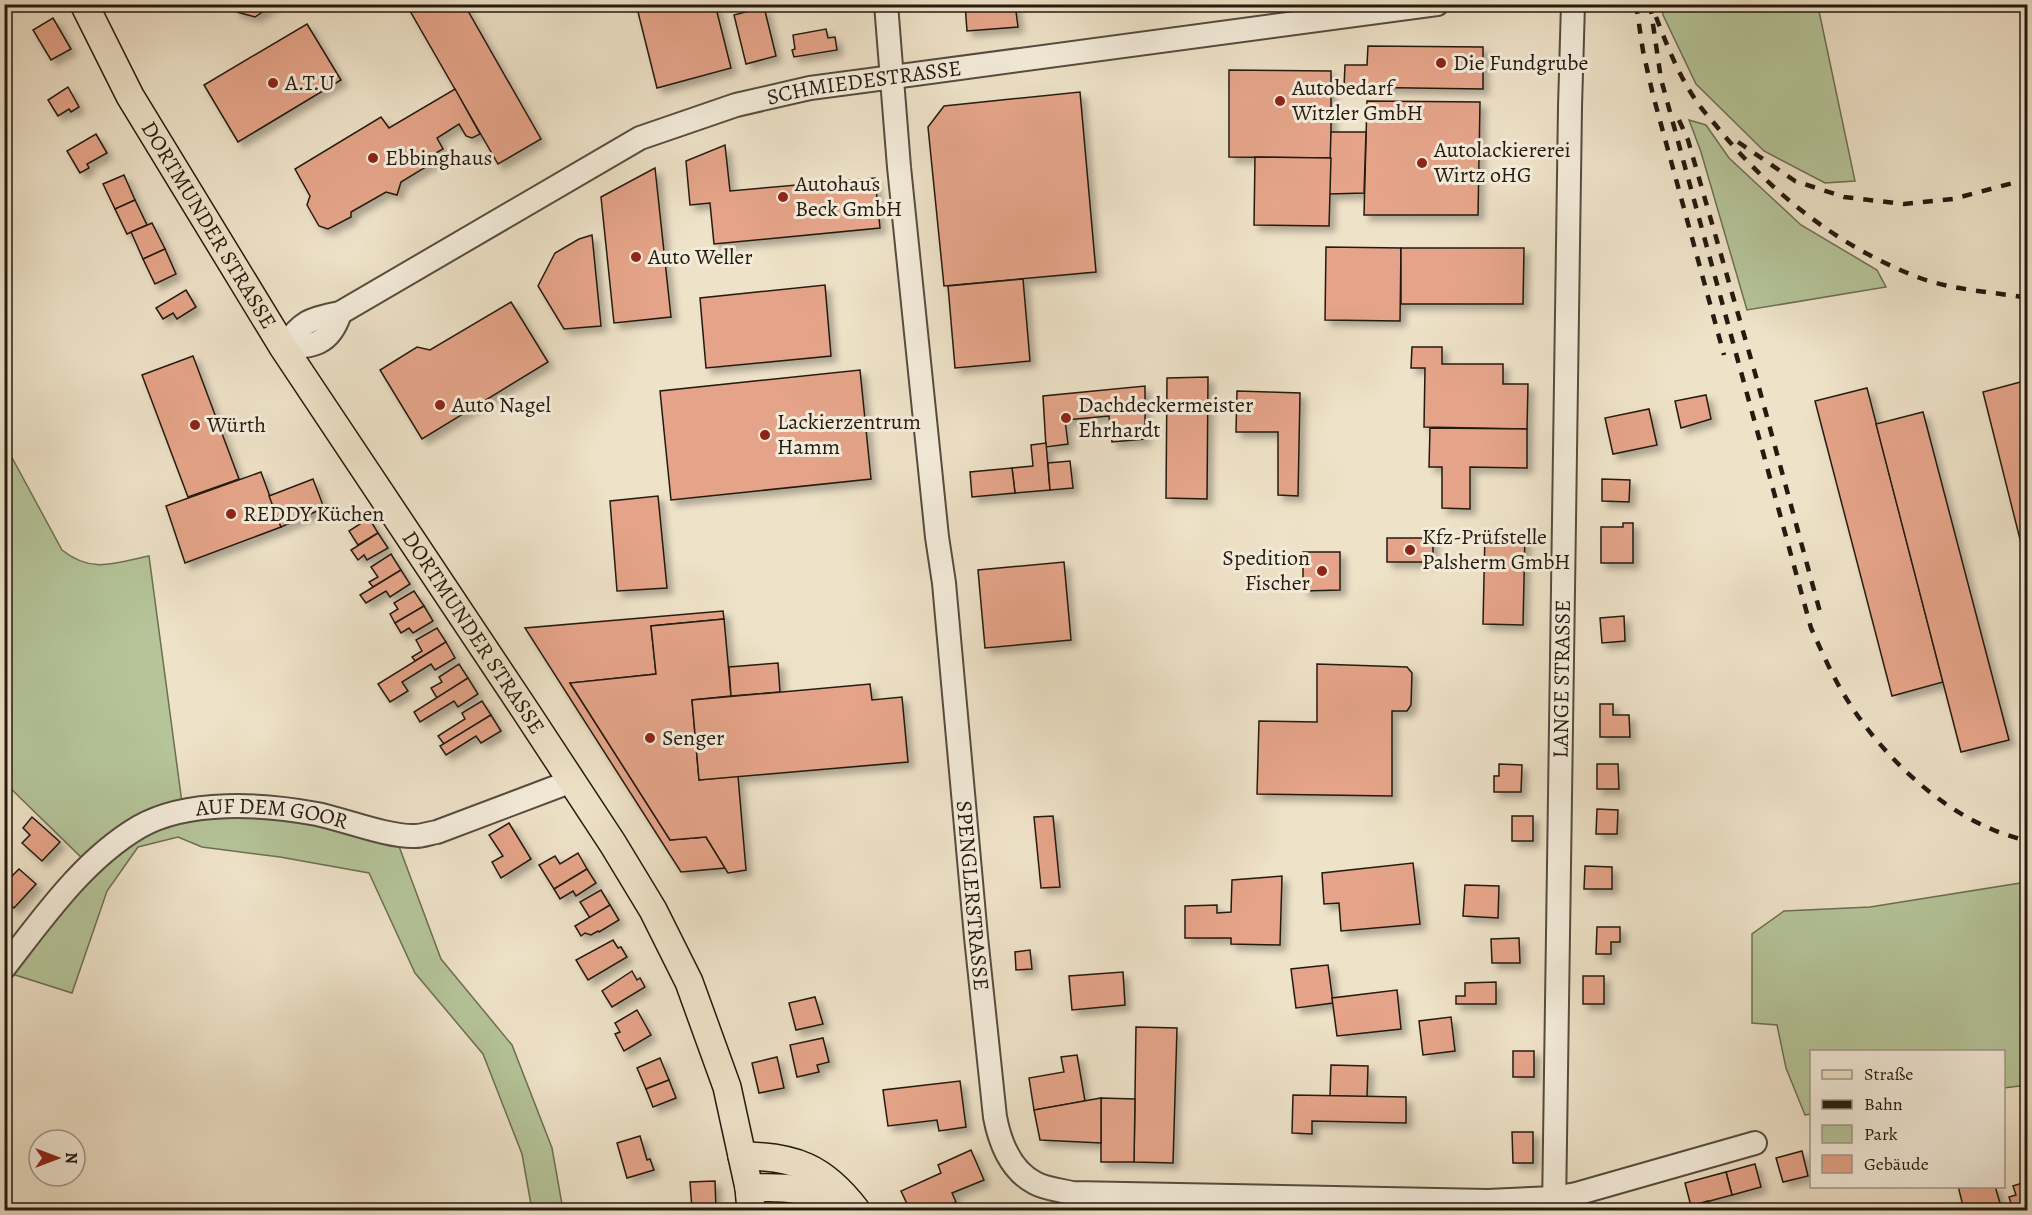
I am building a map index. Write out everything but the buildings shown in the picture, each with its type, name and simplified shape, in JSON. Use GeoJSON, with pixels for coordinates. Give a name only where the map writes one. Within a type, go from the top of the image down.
{"type":"FeatureCollection","features":[{"type":"Feature","properties":{"kind":"main road","name":"DORTMUNDER STRASSE"},"geometry":{"type":"LineString","coordinates":[[84,4],[130,96],[283,347],[572,781],[653,910],[689,982],[727,1087],[750,1199],[778,1186],[804,1191],[828,1204],[834,1210]]}},
{"type":"Feature","properties":{"kind":"main road"},"geometry":{"type":"LineString","coordinates":[[742,1156],[777,1157],[801,1164],[818,1173],[845,1196],[856,1210]]}},
{"type":"Feature","properties":{"kind":"street","name":"SPENGLERSTRASSE"},"geometry":{"type":"LineString","coordinates":[[886,4],[899,167],[937,537],[944,583],[995,1117],[999,1136],[1015,1167],[1035,1184],[1072,1193],[1488,1201],[1537,1197],[1554,1204],[1576,1194],[1755,1143]]}},
{"type":"Feature","properties":{"kind":"street","name":"SCHMIEDESTRASSE"},"geometry":{"type":"LineString","coordinates":[[283,347],[309,347],[325,338],[335,327],[340,313],[640,138],[736,105],[810,88],[893,76],[1437,4]]}},
{"type":"Feature","properties":{"kind":"street","name":"LANGE STRASSE"},"geometry":{"type":"LineString","coordinates":[[1554,1204],[1569,106],[1573,4]]}},
{"type":"Feature","properties":{"kind":"street","name":"AUF DEM GOOR"},"geometry":{"type":"LineString","coordinates":[[11,960],[66,891],[90,866],[139,827],[162,818],[201,808],[289,809],[353,822],[395,834],[415,836],[437,832],[572,781]]}},
{"type":"Feature","properties":{"kind":"green space"},"geometry":{"type":"Polygon","coordinates":[[[1662,5],[1807,5],[1819,11],[1855,181],[1825,183],[1764,151],[1696,84],[1663,15],[1662,5]]]}},
{"type":"Feature","properties":{"kind":"green space"},"geometry":{"type":"Polygon","coordinates":[[[1689,120],[1706,125],[1729,158],[1801,225],[1877,270],[1886,287],[1747,310],[1701,152],[1689,120]]]}},
{"type":"Feature","properties":{"kind":"green space"},"geometry":{"type":"Polygon","coordinates":[[[4,437],[10,454],[62,550],[83,562],[104,565],[149,556],[182,803],[84,860],[5,783],[4,437]]]}},
{"type":"Feature","properties":{"kind":"green space"},"geometry":{"type":"Polygon","coordinates":[[[219,813],[297,821],[397,841],[441,959],[512,1045],[552,1148],[563,1210],[532,1210],[522,1154],[483,1054],[415,973],[369,873],[280,857],[202,847],[178,837],[138,847],[107,891],[72,993],[9,973],[73,892],[149,828],[219,813]]]}},
{"type":"Feature","properties":{"kind":"green space"},"geometry":{"type":"Polygon","coordinates":[[[2027,882],[2027,1085],[2005,1088],[2005,1050],[1810,1050],[1810,1114],[1805,1115],[1786,1068],[1777,1025],[1752,1023],[1752,934],[1784,911],[1870,907],[2027,882]]]}},
{"type":"Feature","properties":{"kind":"railway"},"geometry":{"type":"LineString","coordinates":[[1636,4],[1653,95],[1724,355]]}},
{"type":"Feature","properties":{"kind":"railway"},"geometry":{"type":"LineString","coordinates":[[1650,4],[1661,79],[1811,628],[1848,701],[1875,739],[1910,775],[1928,791],[1968,818],[2028,842]]}},
{"type":"Feature","properties":{"kind":"railway"},"geometry":{"type":"LineString","coordinates":[[1656,17],[1678,69],[1700,106],[1761,175],[1809,216],[1862,251],[1920,278],[1959,288],[2028,298]]}},
{"type":"Feature","properties":{"kind":"railway"},"geometry":{"type":"LineString","coordinates":[[1679,120],[1688,140],[1755,373],[1820,612]]}},
{"type":"Feature","properties":{"kind":"railway"},"geometry":{"type":"LineString","coordinates":[[1738,142],[1795,181],[1844,197],[1904,204],[1953,199],[2028,179]]}},
{"type":"Feature","properties":{"kind":"place","name":"Die Fundgrube"},"geometry":{"type":"Point","coordinates":[1441,63]}},
{"type":"Feature","properties":{"kind":"place","name":"A.T.U"},"geometry":{"type":"Point","coordinates":[273,83]}},
{"type":"Feature","properties":{"kind":"place","name":"Autobedarf Witzler GmbH"},"geometry":{"type":"Point","coordinates":[1280,101]}},
{"type":"Feature","properties":{"kind":"place","name":"Ebbinghaus"},"geometry":{"type":"Point","coordinates":[373,158]}},
{"type":"Feature","properties":{"kind":"place","name":"Autolackiererei Wirtz oHG"},"geometry":{"type":"Point","coordinates":[1422,163]}},
{"type":"Feature","properties":{"kind":"place","name":"Autohaus Beck GmbH"},"geometry":{"type":"Point","coordinates":[783,197]}},
{"type":"Feature","properties":{"kind":"place","name":"Auto Weller"},"geometry":{"type":"Point","coordinates":[636,257]}},
{"type":"Feature","properties":{"kind":"place","name":"Auto Nagel"},"geometry":{"type":"Point","coordinates":[440,405]}},
{"type":"Feature","properties":{"kind":"place","name":"Dachdeckermeister Ehrhardt"},"geometry":{"type":"Point","coordinates":[1066,418]}},
{"type":"Feature","properties":{"kind":"place","name":"Würth"},"geometry":{"type":"Point","coordinates":[195,425]}},
{"type":"Feature","properties":{"kind":"place","name":"Lackierzentrum Hamm"},"geometry":{"type":"Point","coordinates":[765,435]}},
{"type":"Feature","properties":{"kind":"place","name":"REDDY Küchen"},"geometry":{"type":"Point","coordinates":[231,514]}},
{"type":"Feature","properties":{"kind":"place","name":"Kfz-Prüfstelle Palsherm GmbH"},"geometry":{"type":"Point","coordinates":[1410,550]}},
{"type":"Feature","properties":{"kind":"place","name":"Spedition Fischer"},"geometry":{"type":"Point","coordinates":[1322,571]}},
{"type":"Feature","properties":{"kind":"place","name":"Senger"},"geometry":{"type":"Point","coordinates":[650,738]}}]}
